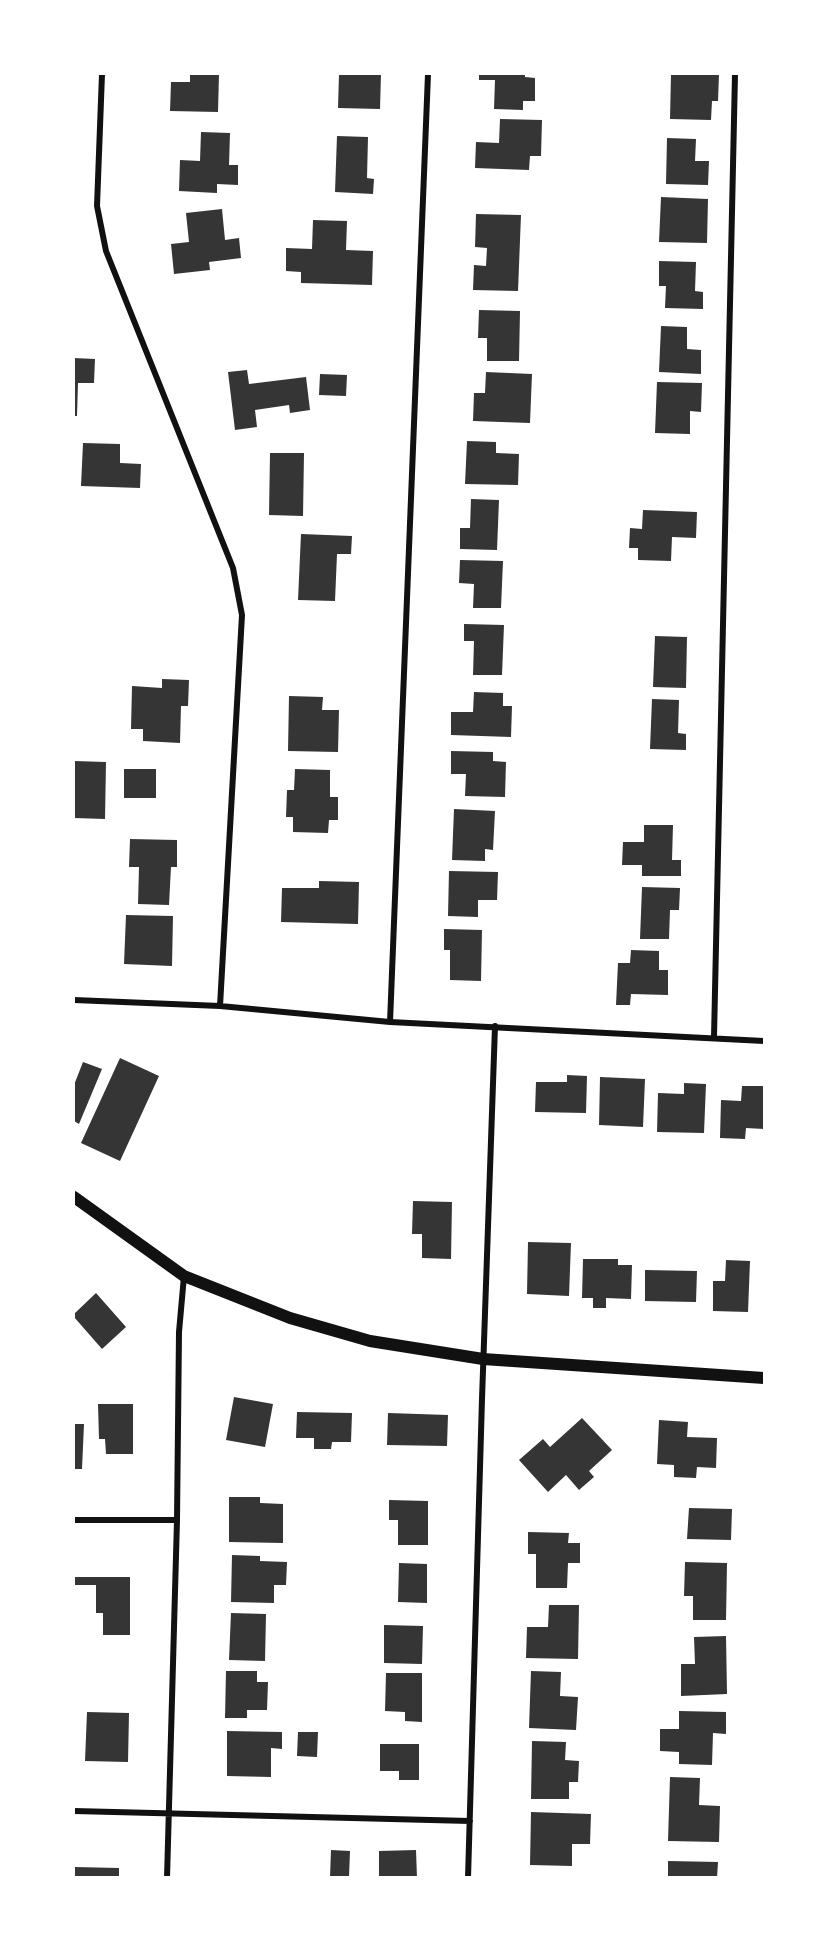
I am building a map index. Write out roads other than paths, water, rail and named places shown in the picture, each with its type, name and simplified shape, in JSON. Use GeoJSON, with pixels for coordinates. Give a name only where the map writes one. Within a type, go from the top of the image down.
{"type":"FeatureCollection","features":[{"type":"Feature","properties":{"kind":"main road"},"geometry":{"type":"LineString","coordinates":[[74,1197],[184,1276],[291,1318],[370,1341],[483,1359],[765,1378]]}},
{"type":"Feature","properties":{"kind":"street"},"geometry":{"type":"LineString","coordinates":[[102,74],[98,206],[106,251],[233,568],[242,615],[220,1006]]}},
{"type":"Feature","properties":{"kind":"street"},"geometry":{"type":"LineString","coordinates":[[390,1022],[428,74]]}},
{"type":"Feature","properties":{"kind":"street"},"geometry":{"type":"LineString","coordinates":[[714,1037],[735,74]]}},
{"type":"Feature","properties":{"kind":"street"},"geometry":{"type":"LineString","coordinates":[[74,1000],[220,1006],[390,1022],[765,1041]]}},
{"type":"Feature","properties":{"kind":"street"},"geometry":{"type":"LineString","coordinates":[[468,1878],[495,1026]]}},
{"type":"Feature","properties":{"kind":"street"},"geometry":{"type":"LineString","coordinates":[[167,1878],[177,1521],[179,1332],[184,1276]]}},
{"type":"Feature","properties":{"kind":"street"},"geometry":{"type":"LineString","coordinates":[[74,1520],[177,1521]]}},
{"type":"Feature","properties":{"kind":"street"},"geometry":{"type":"LineString","coordinates":[[74,1811],[470,1821]]}}]}
